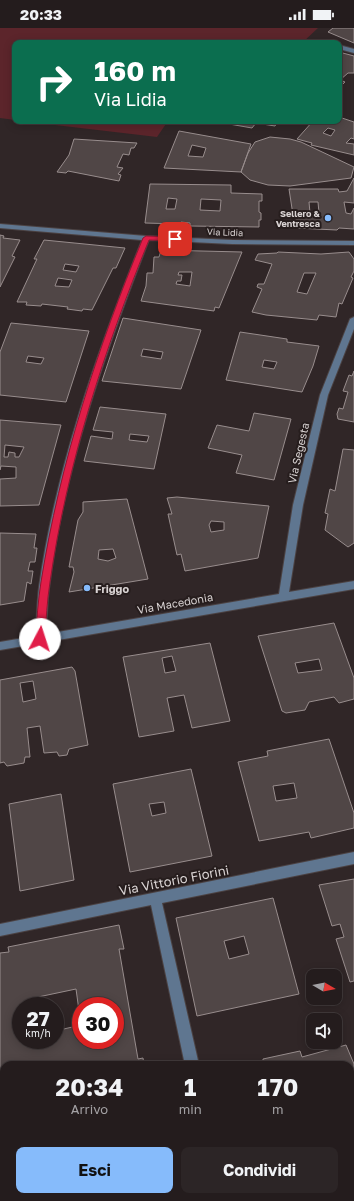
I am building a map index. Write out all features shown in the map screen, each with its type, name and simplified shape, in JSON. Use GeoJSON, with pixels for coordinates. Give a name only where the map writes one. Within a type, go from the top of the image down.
{"type":"FeatureCollection","features":[{"type":"Feature","properties":{"kind":"street"},"geometry":{"type":"LineString","coordinates":[[342,48],[354,51]]}},
{"type":"Feature","properties":{"kind":"street","name":"Via Lidia"},"geometry":{"type":"LineString","coordinates":[[0,226],[146,238],[232,242],[354,243]]}},
{"type":"Feature","properties":{"kind":"street"},"geometry":{"type":"LineString","coordinates":[[40,639],[45,583],[55,527],[80,424],[110,329],[146,238]]}},
{"type":"Feature","properties":{"kind":"street","name":"Via Segesta"},"geometry":{"type":"LineString","coordinates":[[283,597],[300,498],[324,395],[354,318]]}},
{"type":"Feature","properties":{"kind":"street","name":"Via Macedonia"},"geometry":{"type":"LineString","coordinates":[[0,646],[354,585]]}},
{"type":"Feature","properties":{"kind":"street","name":"Via Vittorio Fiorini"},"geometry":{"type":"LineString","coordinates":[[0,930],[354,858]]}},
{"type":"Feature","properties":{"kind":"street"},"geometry":{"type":"LineString","coordinates":[[155,898],[191,1061]]}},
{"type":"Feature","properties":{"kind":"shaded area"},"geometry":{"type":"Polygon","coordinates":[[[0,28],[318,28],[305,40],[12,40],[12,120],[0,118],[0,28]]]}},
{"type":"Feature","properties":{"kind":"shaded area"},"geometry":{"type":"Polygon","coordinates":[[[46,124],[166,124],[157,137],[46,124]]]}},
{"type":"Feature","properties":{"kind":"building"},"geometry":{"type":"Polygon","coordinates":[[[333,28],[354,28],[354,43],[328,32],[333,28]]]}},
{"type":"Feature","properties":{"kind":"building"},"geometry":{"type":"Polygon","coordinates":[[[342,53],[354,56],[354,73],[348,73],[342,78],[342,53]]]}},
{"type":"Feature","properties":{"kind":"building"},"geometry":{"type":"Polygon","coordinates":[[[342,118],[354,122],[354,139],[351,138],[346,143],[354,144],[354,155],[311,145],[312,143],[297,139],[310,124],[342,124],[342,118]],[[328,128],[323,133],[331,136],[335,130],[328,128]]]}},
{"type":"Feature","properties":{"kind":"building"},"geometry":{"type":"Polygon","coordinates":[[[229,124],[255,124],[252,128],[229,124]]]}},
{"type":"Feature","properties":{"kind":"building"},"geometry":{"type":"Polygon","coordinates":[[[262,124],[276,124],[275,126],[262,124]]]}},
{"type":"Feature","properties":{"kind":"building"},"geometry":{"type":"Polygon","coordinates":[[[179,131],[251,144],[241,172],[164,168],[179,131]],[[192,145],[188,156],[203,157],[206,148],[192,145]]]}},
{"type":"Feature","properties":{"kind":"building"},"geometry":{"type":"Polygon","coordinates":[[[270,137],[290,139],[301,142],[354,167],[351,178],[290,186],[268,185],[250,180],[241,172],[248,153],[255,142],[270,137]]]}},
{"type":"Feature","properties":{"kind":"building"},"geometry":{"type":"Polygon","coordinates":[[[74,139],[137,143],[134,148],[131,148],[129,155],[123,154],[117,167],[123,168],[118,174],[121,175],[119,181],[68,171],[66,173],[57,172],[69,155],[74,139]]]}},
{"type":"Feature","properties":{"kind":"building"},"geometry":{"type":"Polygon","coordinates":[[[354,178],[354,203],[344,202],[346,213],[351,214],[354,208],[354,229],[339,228],[337,230],[295,228],[289,189],[338,189],[339,192],[347,191],[354,178]],[[309,202],[310,213],[319,213],[318,202],[309,202]]]}},
{"type":"Feature","properties":{"kind":"building"},"geometry":{"type":"Polygon","coordinates":[[[150,184],[231,185],[231,193],[262,194],[262,201],[259,201],[261,220],[259,220],[259,227],[190,226],[190,223],[181,222],[180,224],[145,223],[150,184]],[[168,198],[166,209],[175,209],[177,199],[168,198]],[[201,199],[200,210],[220,211],[221,200],[201,199]]]}},
{"type":"Feature","properties":{"kind":"building"},"geometry":{"type":"Polygon","coordinates":[[[0,235],[4,236],[3,238],[20,240],[12,256],[15,257],[0,287],[0,235]]]}},
{"type":"Feature","properties":{"kind":"building"},"geometry":{"type":"Polygon","coordinates":[[[44,240],[125,248],[116,268],[113,268],[92,310],[83,309],[82,311],[67,309],[68,307],[42,304],[41,306],[26,305],[27,302],[17,302],[37,259],[34,259],[44,240]],[[65,264],[63,270],[76,272],[79,266],[65,264]],[[58,278],[55,286],[69,287],[72,280],[58,278]]]}},
{"type":"Feature","properties":{"kind":"building"},"geometry":{"type":"Polygon","coordinates":[[[161,250],[242,252],[219,308],[215,307],[214,311],[141,301],[146,286],[147,273],[153,273],[154,257],[159,257],[161,250]],[[179,272],[178,275],[182,275],[181,281],[177,281],[176,284],[190,286],[192,272],[179,272]]]}},
{"type":"Feature","properties":{"kind":"building"},"geometry":{"type":"Polygon","coordinates":[[[349,252],[354,259],[354,271],[351,277],[353,278],[342,304],[339,303],[336,317],[319,315],[317,320],[266,315],[252,312],[262,289],[257,287],[258,284],[264,284],[272,264],[255,260],[258,254],[321,254],[349,252]],[[304,273],[297,292],[307,294],[316,273],[304,273]]]}},
{"type":"Feature","properties":{"kind":"building"},"geometry":{"type":"Polygon","coordinates":[[[123,318],[201,330],[181,389],[102,381],[123,318]],[[143,349],[141,356],[161,359],[163,352],[143,349]]]}},
{"type":"Feature","properties":{"kind":"building"},"geometry":{"type":"Polygon","coordinates":[[[11,323],[89,331],[66,402],[0,395],[0,352],[11,323]],[[28,356],[26,362],[41,364],[44,358],[28,356]]]}},
{"type":"Feature","properties":{"kind":"building"},"geometry":{"type":"Polygon","coordinates":[[[240,332],[287,339],[287,342],[319,346],[313,366],[302,392],[226,380],[240,332]],[[264,360],[262,367],[274,369],[277,362],[264,360]]]}},
{"type":"Feature","properties":{"kind":"building"},"geometry":{"type":"Polygon","coordinates":[[[354,371],[354,422],[338,419],[337,414],[339,408],[343,409],[348,392],[343,391],[349,375],[352,376],[354,371]]]}},
{"type":"Feature","properties":{"kind":"building"},"geometry":{"type":"Polygon","coordinates":[[[100,407],[166,414],[154,469],[84,461],[91,436],[112,439],[113,432],[93,430],[100,407]],[[130,434],[129,440],[147,442],[149,436],[130,434]]]}},
{"type":"Feature","properties":{"kind":"building"},"geometry":{"type":"Polygon","coordinates":[[[254,413],[291,419],[274,480],[236,473],[242,455],[208,448],[217,425],[249,431],[254,413]]]}},
{"type":"Feature","properties":{"kind":"building"},"geometry":{"type":"Polygon","coordinates":[[[0,420],[61,425],[39,505],[0,506],[0,479],[16,478],[16,467],[1,466],[0,470],[0,420]],[[5,445],[4,457],[8,457],[9,452],[15,453],[15,457],[19,457],[24,447],[5,445]]]}},
{"type":"Feature","properties":{"kind":"building"},"geometry":{"type":"Polygon","coordinates":[[[343,449],[354,450],[354,543],[348,547],[325,530],[328,514],[325,513],[330,489],[335,491],[343,449]]]}},
{"type":"Feature","properties":{"kind":"building"},"geometry":{"type":"Polygon","coordinates":[[[177,497],[269,506],[258,558],[185,571],[181,554],[177,555],[168,514],[172,514],[167,498],[177,497]],[[211,521],[209,525],[211,532],[224,530],[224,522],[211,521]]]}},
{"type":"Feature","properties":{"kind":"building"},"geometry":{"type":"Polygon","coordinates":[[[127,499],[148,579],[69,592],[74,572],[73,567],[69,567],[78,520],[83,512],[83,502],[127,499]],[[113,549],[99,550],[98,559],[108,561],[116,558],[113,549]]]}},
{"type":"Feature","properties":{"kind":"building"},"geometry":{"type":"Polygon","coordinates":[[[0,533],[36,534],[34,548],[37,548],[35,562],[30,562],[28,571],[33,571],[31,584],[27,582],[24,601],[0,605],[0,533]]]}},
{"type":"Feature","properties":{"kind":"building"},"geometry":{"type":"Polygon","coordinates":[[[334,623],[354,678],[354,699],[339,703],[334,697],[309,702],[305,710],[286,713],[282,711],[258,636],[334,623]],[[319,659],[295,663],[298,673],[322,670],[319,659]]]}},
{"type":"Feature","properties":{"kind":"building"},"geometry":{"type":"Polygon","coordinates":[[[210,643],[230,721],[192,728],[184,695],[167,698],[174,731],[139,737],[123,657],[210,643]],[[172,656],[162,658],[165,673],[176,671],[172,656]]]}},
{"type":"Feature","properties":{"kind":"building"},"geometry":{"type":"Polygon","coordinates":[[[72,667],[75,671],[88,745],[69,749],[67,755],[59,756],[57,752],[44,753],[40,726],[27,728],[30,757],[25,757],[24,763],[7,766],[4,762],[0,763],[0,680],[72,667]],[[33,681],[20,683],[23,702],[36,699],[33,681]]]}},
{"type":"Feature","properties":{"kind":"building"},"geometry":{"type":"Polygon","coordinates":[[[329,739],[354,813],[354,828],[311,838],[309,832],[259,841],[238,762],[268,756],[267,751],[329,739]],[[294,783],[273,786],[276,801],[297,798],[294,783]]]}},
{"type":"Feature","properties":{"kind":"building"},"geometry":{"type":"Polygon","coordinates":[[[191,769],[212,856],[130,872],[113,784],[191,769]],[[164,802],[149,804],[152,816],[166,813],[164,802]]]}},
{"type":"Feature","properties":{"kind":"building"},"geometry":{"type":"Polygon","coordinates":[[[61,794],[74,880],[20,891],[9,804],[61,794]]]}},
{"type":"Feature","properties":{"kind":"building"},"geometry":{"type":"Polygon","coordinates":[[[354,879],[354,981],[350,982],[336,939],[344,937],[340,924],[332,926],[319,885],[354,879]]]}},
{"type":"Feature","properties":{"kind":"building"},"geometry":{"type":"Polygon","coordinates":[[[273,898],[299,994],[197,1016],[176,918],[273,898]],[[244,936],[224,941],[229,959],[249,954],[244,936]]]}},
{"type":"Feature","properties":{"kind":"building"},"geometry":{"type":"Polygon","coordinates":[[[119,925],[124,949],[119,949],[138,1059],[143,1058],[143,1061],[0,1061],[0,953],[9,952],[8,947],[119,925]],[[76,989],[38,997],[12,997],[12,1049],[64,1049],[64,1029],[72,1027],[72,1049],[124,1049],[124,997],[77,997],[76,989]]]}},
{"type":"Feature","properties":{"kind":"building"},"geometry":{"type":"Polygon","coordinates":[[[346,1045],[353,1061],[263,1061],[263,1059],[300,1051],[302,1057],[331,1049],[342,1049],[342,1046],[346,1045]]]}},
{"type":"Feature","properties":{"kind":"place","name":"Sellero & Ventresca"},"geometry":{"type":"Point","coordinates":[328,218]}},
{"type":"Feature","properties":{"kind":"place","name":"Friggo"},"geometry":{"type":"Point","coordinates":[87,588]}},
{"type":"Feature","properties":{"kind":"route"},"geometry":{"type":"LineString","coordinates":[[40,639],[45,583],[59,509],[80,424],[109,333],[146,238],[175,239]]}}]}
